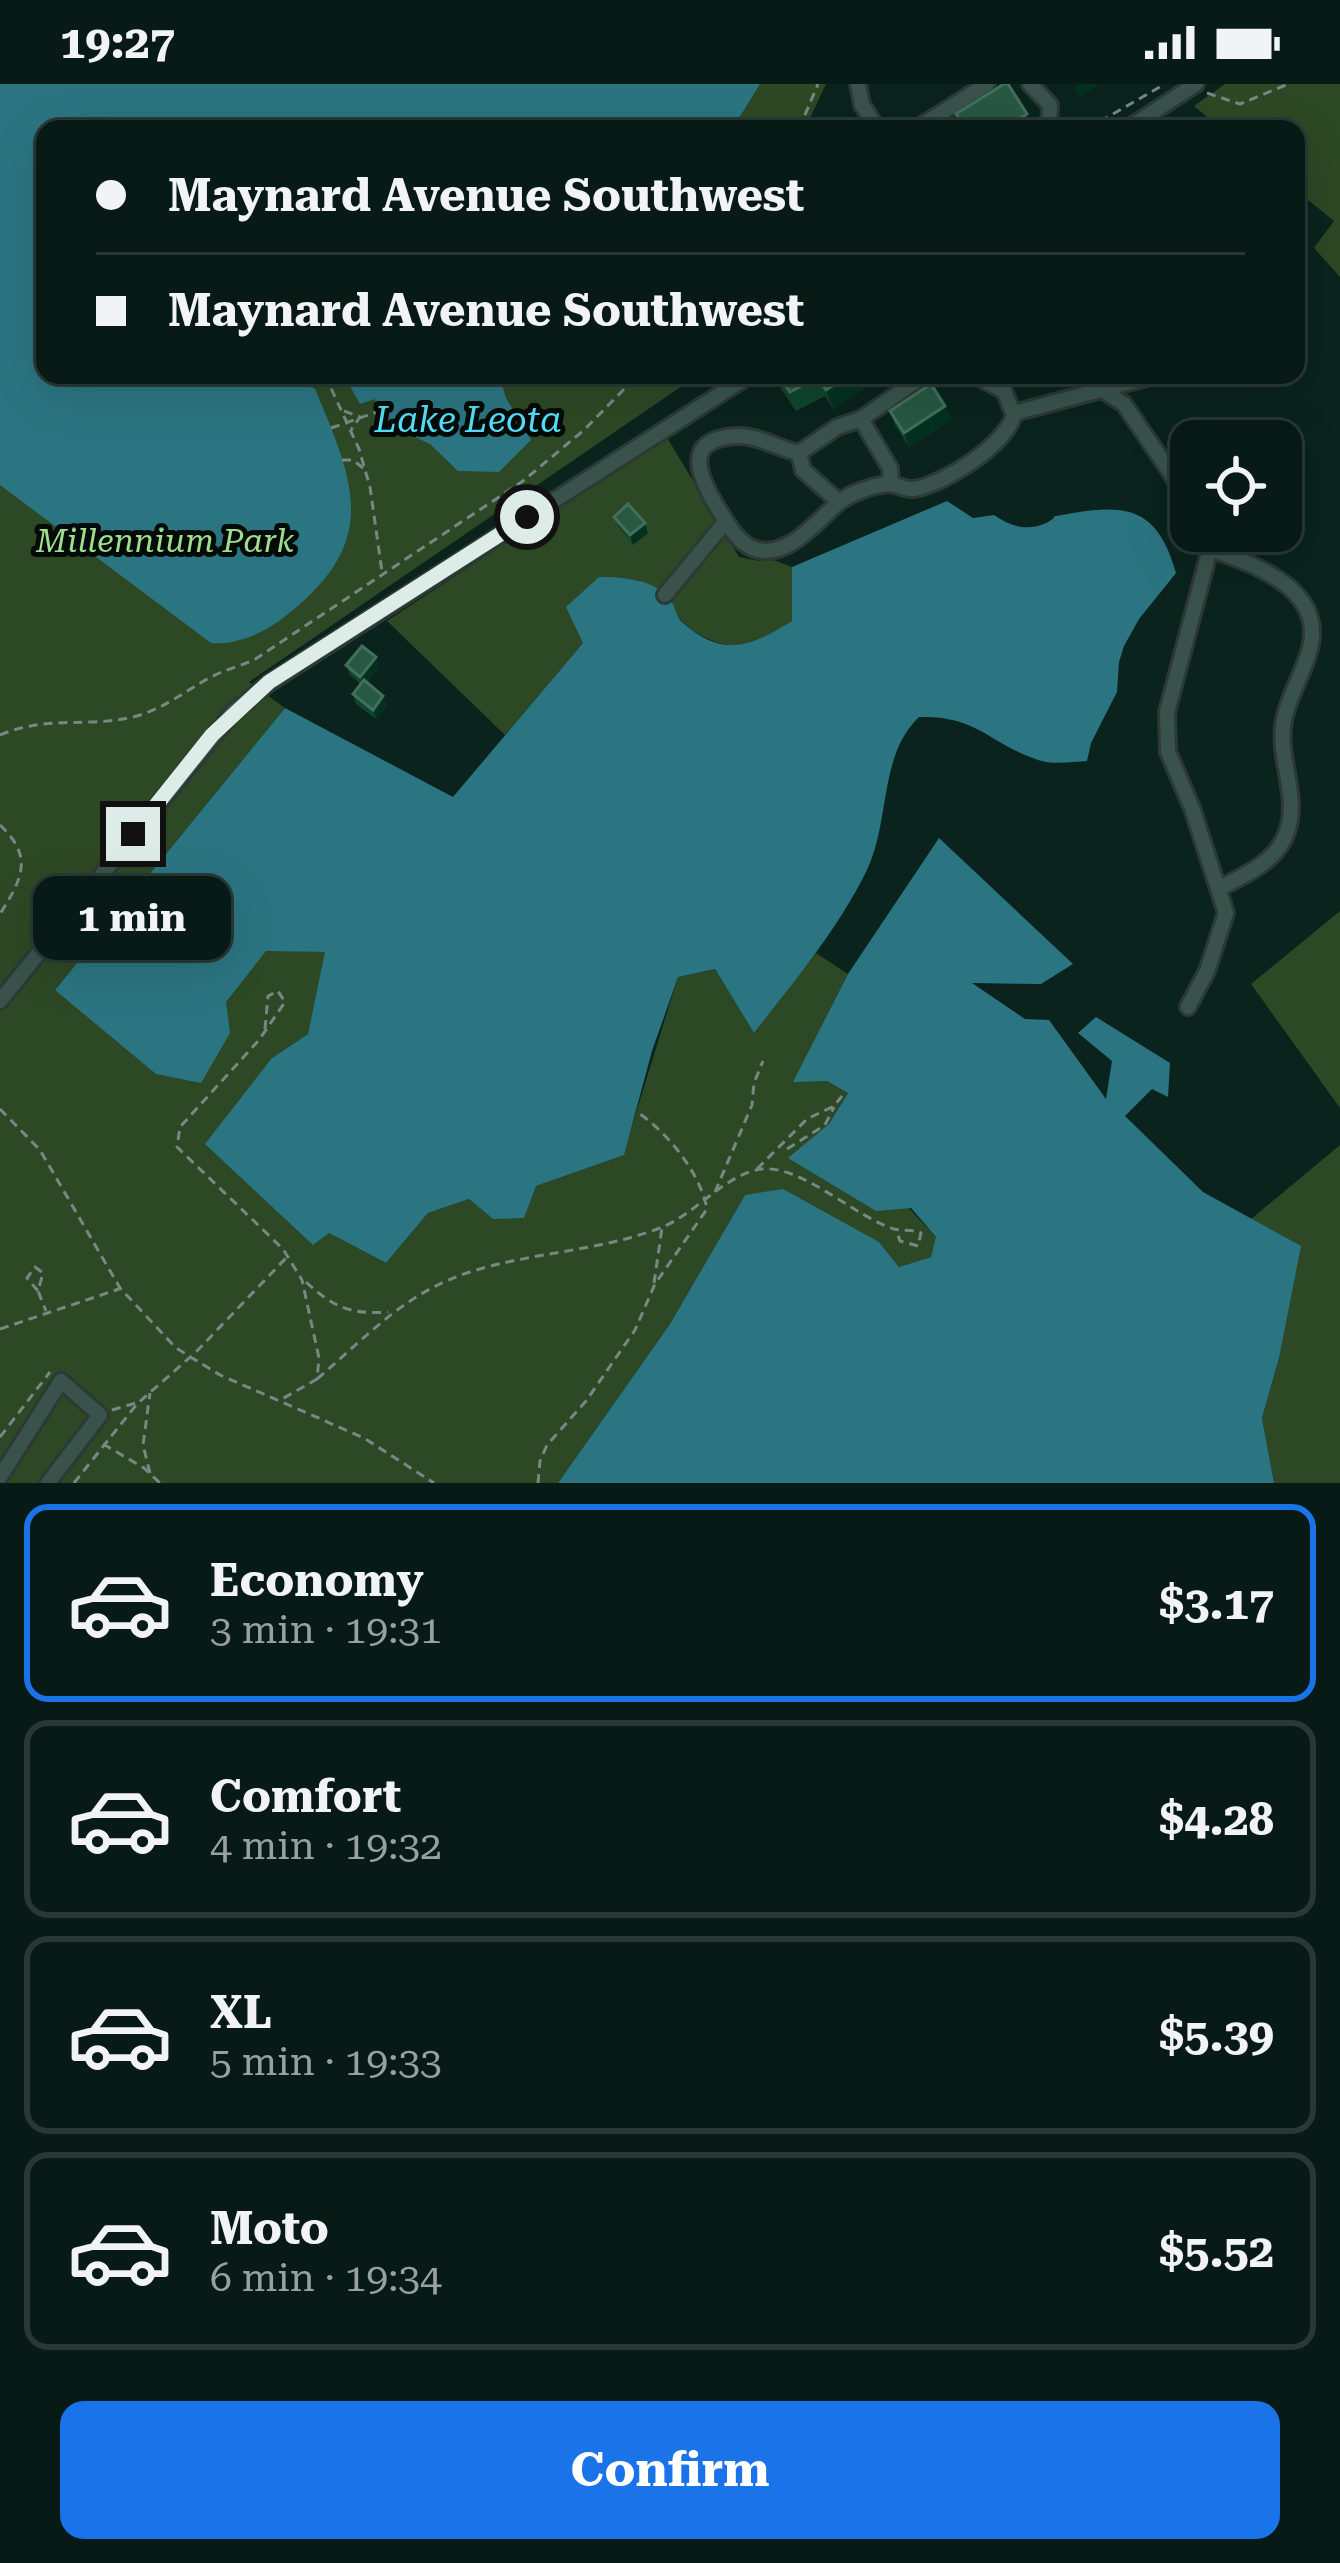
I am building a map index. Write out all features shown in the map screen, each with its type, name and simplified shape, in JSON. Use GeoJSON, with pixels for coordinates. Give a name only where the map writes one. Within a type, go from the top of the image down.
{"type":"FeatureCollection","features":[{"type":"Feature","properties":{"kind":"street"},"geometry":{"type":"LineString","coordinates":[[858,84],[862,105],[872,120]]}},
{"type":"Feature","properties":{"kind":"street"},"geometry":{"type":"LineString","coordinates":[[930,120],[987,84]]}},
{"type":"Feature","properties":{"kind":"street"},"geometry":{"type":"LineString","coordinates":[[1030,84],[1050,105],[1049,120]]}},
{"type":"Feature","properties":{"kind":"street"},"geometry":{"type":"LineString","coordinates":[[1141,120],[1195,85]]}},
{"type":"Feature","properties":{"kind":"street"},"geometry":{"type":"LineString","coordinates":[[0,1001],[233,712],[269,682],[735,384]]}},
{"type":"Feature","properties":{"kind":"street"},"geometry":{"type":"LineString","coordinates":[[799,453],[837,428],[861,419],[899,384]]}},
{"type":"Feature","properties":{"kind":"street"},"geometry":{"type":"LineString","coordinates":[[799,453],[734,436],[707,446],[698,461],[699,477],[736,536],[750,547],[770,550],[813,529],[839,502],[891,483],[911,490],[956,473],[1006,431],[1013,413],[1004,391],[991,384]]}},
{"type":"Feature","properties":{"kind":"street"},"geometry":{"type":"LineString","coordinates":[[1013,413],[1093,384]]}},
{"type":"Feature","properties":{"kind":"street"},"geometry":{"type":"LineString","coordinates":[[1100,384],[1124,404],[1170,472]]}},
{"type":"Feature","properties":{"kind":"street"},"geometry":{"type":"LineString","coordinates":[[861,419],[890,468],[891,483]]}},
{"type":"Feature","properties":{"kind":"street"},"geometry":{"type":"LineString","coordinates":[[799,453],[803,470],[839,502]]}},
{"type":"Feature","properties":{"kind":"street"},"geometry":{"type":"LineString","coordinates":[[665,595],[726,521]]}},
{"type":"Feature","properties":{"kind":"street"},"geometry":{"type":"LineString","coordinates":[[1188,1007],[1207,971],[1226,913],[1166,737],[1171,686],[1209,552]]}},
{"type":"Feature","properties":{"kind":"street"},"geometry":{"type":"LineString","coordinates":[[1218,552],[1244,561],[1294,592],[1310,618],[1314,644],[1284,716],[1281,738],[1293,812],[1284,840],[1263,863],[1218,889]]}},
{"type":"Feature","properties":{"kind":"street"},"geometry":{"type":"LineString","coordinates":[[0,1477],[61,1381],[100,1414],[48,1483]]}},
{"type":"Feature","properties":{"kind":"path"},"geometry":{"type":"LineString","coordinates":[[804,120],[818,84]]}},
{"type":"Feature","properties":{"kind":"path"},"geometry":{"type":"LineString","coordinates":[[1103,120],[1165,84]]}},
{"type":"Feature","properties":{"kind":"path"},"geometry":{"type":"LineString","coordinates":[[1195,85],[1222,101],[1240,104],[1288,84]]}},
{"type":"Feature","properties":{"kind":"path"},"geometry":{"type":"LineString","coordinates":[[329,384],[364,469],[382,574]]}},
{"type":"Feature","properties":{"kind":"path"},"geometry":{"type":"LineString","coordinates":[[0,735],[26,724],[93,724],[164,707],[212,677],[254,660],[523,481],[629,384]]}},
{"type":"Feature","properties":{"kind":"path"},"geometry":{"type":"LineString","coordinates":[[341,410],[360,416]]}},
{"type":"Feature","properties":{"kind":"path"},"geometry":{"type":"LineString","coordinates":[[332,428],[376,412]]}},
{"type":"Feature","properties":{"kind":"path"},"geometry":{"type":"LineString","coordinates":[[350,431],[360,416]]}},
{"type":"Feature","properties":{"kind":"path"},"geometry":{"type":"LineString","coordinates":[[342,460],[352,460],[364,469]]}},
{"type":"Feature","properties":{"kind":"path"},"geometry":{"type":"LineString","coordinates":[[0,825],[22,855],[22,866],[0,914]]}},
{"type":"Feature","properties":{"kind":"path"},"geometry":{"type":"LineString","coordinates":[[265,1029],[265,1006],[272,992],[278,991],[285,1001],[265,1029],[180,1127],[177,1147],[283,1249],[302,1280],[320,1358],[316,1379]]}},
{"type":"Feature","properties":{"kind":"path"},"geometry":{"type":"LineString","coordinates":[[714,1194],[752,1105],[763,1061]]}},
{"type":"Feature","properties":{"kind":"path"},"geometry":{"type":"LineString","coordinates":[[787,1149],[825,1125],[842,1096]]}},
{"type":"Feature","properties":{"kind":"path"},"geometry":{"type":"LineString","coordinates":[[282,1399],[316,1379],[390,1312],[473,1271],[600,1246],[685,1218],[714,1194],[756,1170],[806,1119],[834,1106]]}},
{"type":"Feature","properties":{"kind":"path"},"geometry":{"type":"LineString","coordinates":[[0,1109],[40,1150],[120,1288],[155,1329],[188,1357],[220,1375],[364,1438],[434,1483]]}},
{"type":"Feature","properties":{"kind":"path"},"geometry":{"type":"LineString","coordinates":[[538,1483],[547,1445],[586,1401],[635,1330],[654,1285],[707,1208],[703,1185],[654,1123],[636,1111]]}},
{"type":"Feature","properties":{"kind":"path"},"geometry":{"type":"LineString","coordinates":[[756,1170],[788,1174],[896,1229]]}},
{"type":"Feature","properties":{"kind":"path"},"geometry":{"type":"LineString","coordinates":[[654,1285],[662,1227]]}},
{"type":"Feature","properties":{"kind":"path"},"geometry":{"type":"LineString","coordinates":[[74,1483],[137,1404],[287,1256]]}},
{"type":"Feature","properties":{"kind":"path"},"geometry":{"type":"LineString","coordinates":[[302,1280],[335,1307],[365,1314],[390,1312]]}},
{"type":"Feature","properties":{"kind":"path"},"geometry":{"type":"LineString","coordinates":[[0,1329],[120,1288]]}},
{"type":"Feature","properties":{"kind":"path"},"geometry":{"type":"LineString","coordinates":[[38,1291],[46,1313]]}},
{"type":"Feature","properties":{"kind":"path"},"geometry":{"type":"LineString","coordinates":[[0,1437],[50,1372],[61,1381]]}},
{"type":"Feature","properties":{"kind":"path"},"geometry":{"type":"LineString","coordinates":[[150,1473],[142,1445],[151,1393]]}},
{"type":"Feature","properties":{"kind":"path"},"geometry":{"type":"LineString","coordinates":[[100,1414],[137,1404]]}},
{"type":"Feature","properties":{"kind":"path"},"geometry":{"type":"LineString","coordinates":[[103,1444],[160,1483]]}},
{"type":"Feature","properties":{"kind":"green space","name":"Millennium Park"},"geometry":{"type":"Polygon","coordinates":[[[0,84],[826,84],[809,120],[36,120],[36,384],[685,384],[249,682],[285,708],[55,990],[225,1002],[266,950],[326,952],[308,1034],[272,1058],[329,1233],[386,1263],[428,1213],[469,1199],[493,1219],[536,1186],[623,1155],[678,977],[715,969],[754,1033],[816,953],[848,974],[794,1081],[827,1081],[848,1093],[829,1124],[937,1238],[931,1257],[899,1267],[879,1242],[745,1195],[670,1324],[558,1483],[0,1483],[0,84]]]}},
{"type":"Feature","properties":{"kind":"green space"},"geometry":{"type":"Polygon","coordinates":[[[1225,84],[1340,84],[1340,277],[1314,248],[1334,221],[1305,197],[1305,120],[1211,120],[1194,106],[1225,84]]]}},
{"type":"Feature","properties":{"kind":"green space"},"geometry":{"type":"Polygon","coordinates":[[[666,436],[739,557],[768,558],[792,567],[792,621],[755,644],[728,645],[696,632],[673,609],[583,643],[505,735],[387,621],[666,436]]]}},
{"type":"Feature","properties":{"kind":"green space"},"geometry":{"type":"Polygon","coordinates":[[[1340,911],[1340,1108],[1251,984],[1340,911]]]}},
{"type":"Feature","properties":{"kind":"green space"},"geometry":{"type":"Polygon","coordinates":[[[1340,1145],[1340,1483],[1274,1483],[1262,1418],[1279,1358],[1251,1219],[1340,1145]]]}},
{"type":"Feature","properties":{"kind":"water","name":"Lake Leota"},"geometry":{"type":"Polygon","coordinates":[[[0,84],[760,84],[738,120],[36,120],[36,384],[305,384],[315,389],[341,454],[351,510],[348,536],[337,561],[317,587],[280,620],[252,636],[211,643],[0,485],[0,84]]]}},
{"type":"Feature","properties":{"kind":"water","name":"Lake Leota"},"geometry":{"type":"Polygon","coordinates":[[[349,384],[502,384],[531,440],[499,472],[458,471],[430,444],[377,419],[375,399],[360,404],[349,384]]]}},
{"type":"Feature","properties":{"kind":"water"},"geometry":{"type":"Polygon","coordinates":[[[947,501],[973,518],[994,515],[1025,527],[1062,515],[1121,510],[1136,514],[1159,534],[1176,573],[1124,646],[1117,692],[1087,761],[1044,762],[969,726],[919,717],[897,751],[866,872],[828,935],[754,1033],[715,969],[678,977],[624,1155],[536,1186],[524,1218],[493,1219],[469,1199],[428,1213],[386,1263],[329,1233],[313,1245],[205,1144],[272,1058],[308,1034],[325,952],[266,951],[226,1002],[230,1033],[201,1083],[156,1074],[55,990],[285,708],[453,797],[583,643],[566,607],[599,577],[655,587],[697,634],[737,645],[792,621],[792,567],[947,501]]]}},
{"type":"Feature","properties":{"kind":"water"},"geometry":{"type":"Polygon","coordinates":[[[939,838],[1073,964],[1041,984],[972,983],[1025,1019],[1049,1020],[1106,1099],[1112,1061],[1078,1033],[1096,1017],[1170,1063],[1168,1097],[1152,1089],[1125,1116],[1203,1192],[1301,1246],[1262,1418],[1274,1483],[558,1483],[670,1324],[745,1195],[783,1189],[879,1242],[899,1267],[931,1257],[936,1237],[911,1208],[876,1211],[788,1158],[829,1124],[848,1093],[827,1081],[793,1082],[848,974],[939,838]]]}},
{"type":"Feature","properties":{"kind":"building"},"geometry":{"type":"Polygon","coordinates":[[[1008,84],[1027,114],[1017,120],[960,120],[956,114],[1008,84]]]}},
{"type":"Feature","properties":{"kind":"building"},"geometry":{"type":"Polygon","coordinates":[[[931,384],[945,406],[904,433],[890,411],[931,384]]]}},
{"type":"Feature","properties":{"kind":"building"},"geometry":{"type":"Polygon","coordinates":[[[628,504],[645,523],[630,535],[614,517],[628,504]]]}},
{"type":"Feature","properties":{"kind":"building"},"geometry":{"type":"Polygon","coordinates":[[[362,646],[376,657],[360,677],[346,665],[362,646]]]}},
{"type":"Feature","properties":{"kind":"building"},"geometry":{"type":"Polygon","coordinates":[[[364,680],[383,696],[373,710],[353,694],[364,680]]]}},
{"type":"Feature","properties":{"kind":"route"},"geometry":{"type":"LineString","coordinates":[[133,834],[212,735],[269,682],[527,517]]}}]}
